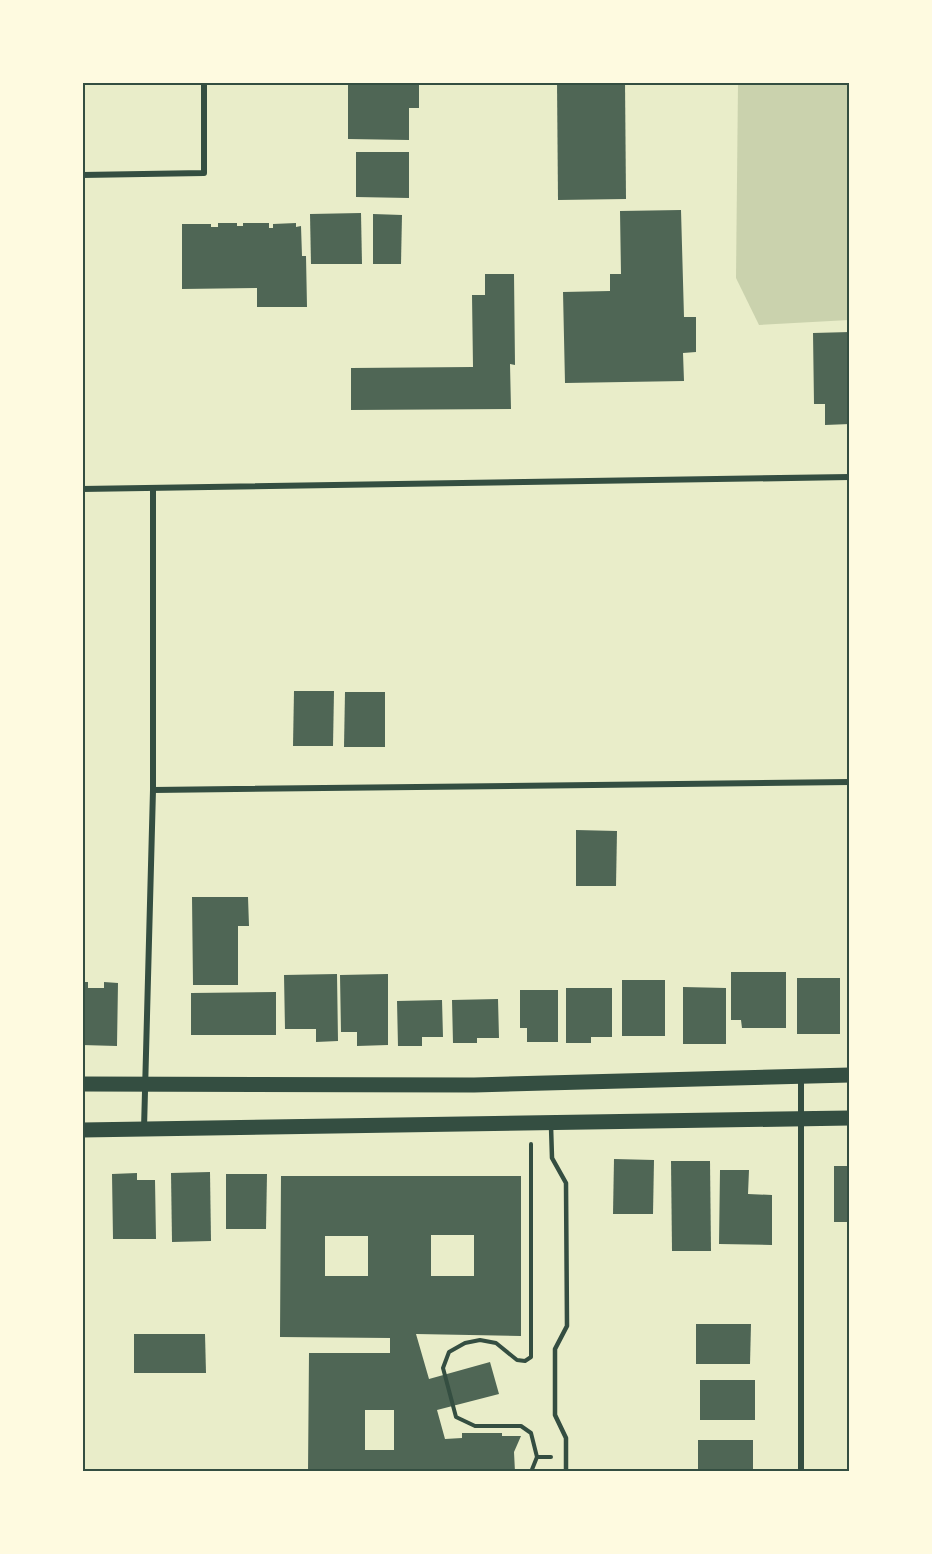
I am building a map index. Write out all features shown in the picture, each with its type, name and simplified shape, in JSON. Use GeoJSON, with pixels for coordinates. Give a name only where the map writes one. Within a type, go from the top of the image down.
{"type":"FeatureCollection","features":[{"type":"Feature","properties":{"kind":"main road"},"geometry":{"type":"LineString","coordinates":[[82,1084],[474,1085],[849,1075]]}},
{"type":"Feature","properties":{"kind":"main road"},"geometry":{"type":"LineString","coordinates":[[82,1130],[849,1118]]}},
{"type":"Feature","properties":{"kind":"street"},"geometry":{"type":"LineString","coordinates":[[82,175],[204,173],[204,82]]}},
{"type":"Feature","properties":{"kind":"street"},"geometry":{"type":"LineString","coordinates":[[82,489],[849,477]]}},
{"type":"Feature","properties":{"kind":"street"},"geometry":{"type":"LineString","coordinates":[[144,1130],[153,790],[153,488]]}},
{"type":"Feature","properties":{"kind":"street"},"geometry":{"type":"LineString","coordinates":[[153,790],[849,782]]}},
{"type":"Feature","properties":{"kind":"street"},"geometry":{"type":"LineString","coordinates":[[801,1076],[801,1472]]}},
{"type":"Feature","properties":{"kind":"lane"},"geometry":{"type":"LineString","coordinates":[[551,1123],[552,1158],[566,1183],[567,1326],[555,1349],[555,1415],[566,1438],[566,1472]]}},
{"type":"Feature","properties":{"kind":"path"},"geometry":{"type":"LineString","coordinates":[[531,1144],[531,1357],[525,1362],[517,1360],[496,1343],[480,1340],[465,1343],[449,1352],[443,1368],[456,1416],[475,1426],[521,1426],[531,1433],[537,1456],[531,1472]]}},
{"type":"Feature","properties":{"kind":"path"},"geometry":{"type":"LineString","coordinates":[[537,1456],[552,1457]]}},
{"type":"Feature","properties":{"kind":"green space"},"geometry":{"type":"Polygon","coordinates":[[[738,83],[849,83],[849,320],[759,325],[736,278],[738,83]]]}},
{"type":"Feature","properties":{"kind":"building"},"geometry":{"type":"Polygon","coordinates":[[[348,82],[419,82],[419,108],[409,108],[409,140],[348,139],[348,82]]]}},
{"type":"Feature","properties":{"kind":"building"},"geometry":{"type":"Polygon","coordinates":[[[557,82],[625,82],[626,199],[558,200],[557,82]]]}},
{"type":"Feature","properties":{"kind":"building"},"geometry":{"type":"Polygon","coordinates":[[[356,152],[409,152],[409,198],[356,197],[356,152]]]}},
{"type":"Feature","properties":{"kind":"building"},"geometry":{"type":"Polygon","coordinates":[[[681,210],[684,317],[696,317],[696,352],[683,353],[684,381],[565,383],[563,292],[610,291],[610,274],[621,274],[620,211],[681,210]]]}},
{"type":"Feature","properties":{"kind":"building"},"geometry":{"type":"Polygon","coordinates":[[[361,213],[362,264],[311,264],[310,214],[361,213]]]}},
{"type":"Feature","properties":{"kind":"building"},"geometry":{"type":"Polygon","coordinates":[[[373,214],[402,215],[401,264],[373,264],[373,214]]]}},
{"type":"Feature","properties":{"kind":"building"},"geometry":{"type":"Polygon","coordinates":[[[218,223],[237,223],[237,226],[243,226],[243,223],[269,223],[269,228],[273,228],[273,224],[296,223],[296,227],[301,226],[302,256],[306,256],[307,307],[257,307],[257,288],[182,289],[182,224],[211,224],[211,227],[218,227],[218,223]]]}},
{"type":"Feature","properties":{"kind":"building"},"geometry":{"type":"Polygon","coordinates":[[[485,274],[514,274],[515,365],[510,364],[511,409],[351,410],[351,368],[473,367],[472,295],[485,295],[485,274]]]}},
{"type":"Feature","properties":{"kind":"building"},"geometry":{"type":"Polygon","coordinates":[[[850,332],[850,424],[825,425],[825,404],[814,404],[813,333],[850,332]]]}},
{"type":"Feature","properties":{"kind":"building"},"geometry":{"type":"Polygon","coordinates":[[[847,685],[850,685],[850,741],[847,741],[847,685]]]}},
{"type":"Feature","properties":{"kind":"building"},"geometry":{"type":"Polygon","coordinates":[[[294,691],[334,691],[333,746],[293,746],[294,691]]]}},
{"type":"Feature","properties":{"kind":"building"},"geometry":{"type":"Polygon","coordinates":[[[345,692],[385,692],[385,747],[344,747],[345,692]]]}},
{"type":"Feature","properties":{"kind":"building"},"geometry":{"type":"Polygon","coordinates":[[[576,830],[617,831],[616,886],[576,886],[576,830]]]}},
{"type":"Feature","properties":{"kind":"building"},"geometry":{"type":"Polygon","coordinates":[[[192,897],[248,897],[249,926],[238,926],[238,985],[193,985],[192,897]]]}},
{"type":"Feature","properties":{"kind":"building"},"geometry":{"type":"Polygon","coordinates":[[[731,972],[786,972],[786,1028],[742,1028],[741,1020],[731,1020],[731,972]]]}},
{"type":"Feature","properties":{"kind":"building"},"geometry":{"type":"Polygon","coordinates":[[[337,974],[338,1041],[316,1042],[316,1029],[285,1029],[284,975],[337,974]]]}},
{"type":"Feature","properties":{"kind":"building"},"geometry":{"type":"Polygon","coordinates":[[[388,974],[388,1045],[357,1046],[357,1032],[341,1032],[340,975],[388,974]]]}},
{"type":"Feature","properties":{"kind":"building"},"geometry":{"type":"Polygon","coordinates":[[[797,978],[840,978],[840,1034],[797,1034],[797,978]]]}},
{"type":"Feature","properties":{"kind":"building"},"geometry":{"type":"Polygon","coordinates":[[[622,980],[665,980],[665,1036],[622,1036],[622,980]]]}},
{"type":"Feature","properties":{"kind":"building"},"geometry":{"type":"Polygon","coordinates":[[[82,982],[88,982],[88,988],[104,988],[104,982],[118,983],[117,1046],[82,1045],[82,982]]]}},
{"type":"Feature","properties":{"kind":"building"},"geometry":{"type":"Polygon","coordinates":[[[683,987],[726,988],[726,1044],[683,1044],[683,987]]]}},
{"type":"Feature","properties":{"kind":"building"},"geometry":{"type":"Polygon","coordinates":[[[566,988],[612,988],[612,1037],[591,1037],[591,1043],[566,1043],[566,988]]]}},
{"type":"Feature","properties":{"kind":"building"},"geometry":{"type":"Polygon","coordinates":[[[520,990],[558,990],[558,1042],[527,1042],[527,1028],[520,1028],[520,990]]]}},
{"type":"Feature","properties":{"kind":"building"},"geometry":{"type":"Polygon","coordinates":[[[276,992],[276,1035],[191,1035],[191,993],[276,992]]]}},
{"type":"Feature","properties":{"kind":"building"},"geometry":{"type":"Polygon","coordinates":[[[498,999],[499,1038],[477,1038],[477,1043],[453,1043],[452,1000],[498,999]]]}},
{"type":"Feature","properties":{"kind":"building"},"geometry":{"type":"Polygon","coordinates":[[[442,1000],[443,1037],[422,1037],[422,1046],[398,1046],[397,1001],[442,1000]]]}},
{"type":"Feature","properties":{"kind":"building"},"geometry":{"type":"Polygon","coordinates":[[[614,1159],[654,1160],[653,1214],[613,1214],[614,1159]]]}},
{"type":"Feature","properties":{"kind":"building"},"geometry":{"type":"Polygon","coordinates":[[[671,1161],[710,1161],[711,1251],[672,1251],[671,1161]]]}},
{"type":"Feature","properties":{"kind":"building"},"geometry":{"type":"Polygon","coordinates":[[[834,1166],[850,1166],[850,1222],[834,1222],[834,1166]]]}},
{"type":"Feature","properties":{"kind":"building"},"geometry":{"type":"Polygon","coordinates":[[[720,1170],[749,1170],[748,1194],[772,1195],[772,1245],[719,1244],[720,1170]]]}},
{"type":"Feature","properties":{"kind":"building"},"geometry":{"type":"Polygon","coordinates":[[[210,1172],[211,1241],[172,1242],[171,1173],[210,1172]]]}},
{"type":"Feature","properties":{"kind":"building"},"geometry":{"type":"Polygon","coordinates":[[[137,1173],[137,1180],[155,1180],[156,1239],[113,1239],[112,1174],[137,1173]]]}},
{"type":"Feature","properties":{"kind":"building"},"geometry":{"type":"Polygon","coordinates":[[[226,1174],[267,1174],[266,1229],[226,1229],[226,1174]]]}},
{"type":"Feature","properties":{"kind":"building"},"geometry":{"type":"Polygon","coordinates":[[[281,1176],[521,1176],[521,1336],[416,1334],[429,1379],[490,1362],[499,1394],[437,1410],[445,1439],[462,1438],[462,1433],[502,1433],[502,1436],[521,1436],[514,1452],[515,1472],[308,1472],[309,1353],[390,1353],[390,1338],[280,1337],[281,1176]],[[431,1235],[431,1276],[474,1276],[474,1235],[431,1235]],[[325,1236],[325,1276],[368,1276],[368,1236],[325,1236]],[[365,1410],[365,1450],[394,1450],[394,1410],[365,1410]]]}},
{"type":"Feature","properties":{"kind":"building"},"geometry":{"type":"Polygon","coordinates":[[[696,1324],[751,1324],[750,1364],[696,1364],[696,1324]]]}},
{"type":"Feature","properties":{"kind":"building"},"geometry":{"type":"Polygon","coordinates":[[[134,1334],[205,1334],[206,1373],[134,1373],[134,1334]]]}},
{"type":"Feature","properties":{"kind":"building"},"geometry":{"type":"Polygon","coordinates":[[[700,1380],[755,1380],[755,1420],[700,1420],[700,1380]]]}},
{"type":"Feature","properties":{"kind":"building"},"geometry":{"type":"Polygon","coordinates":[[[698,1440],[753,1440],[753,1472],[698,1472],[698,1440]]]}}]}
